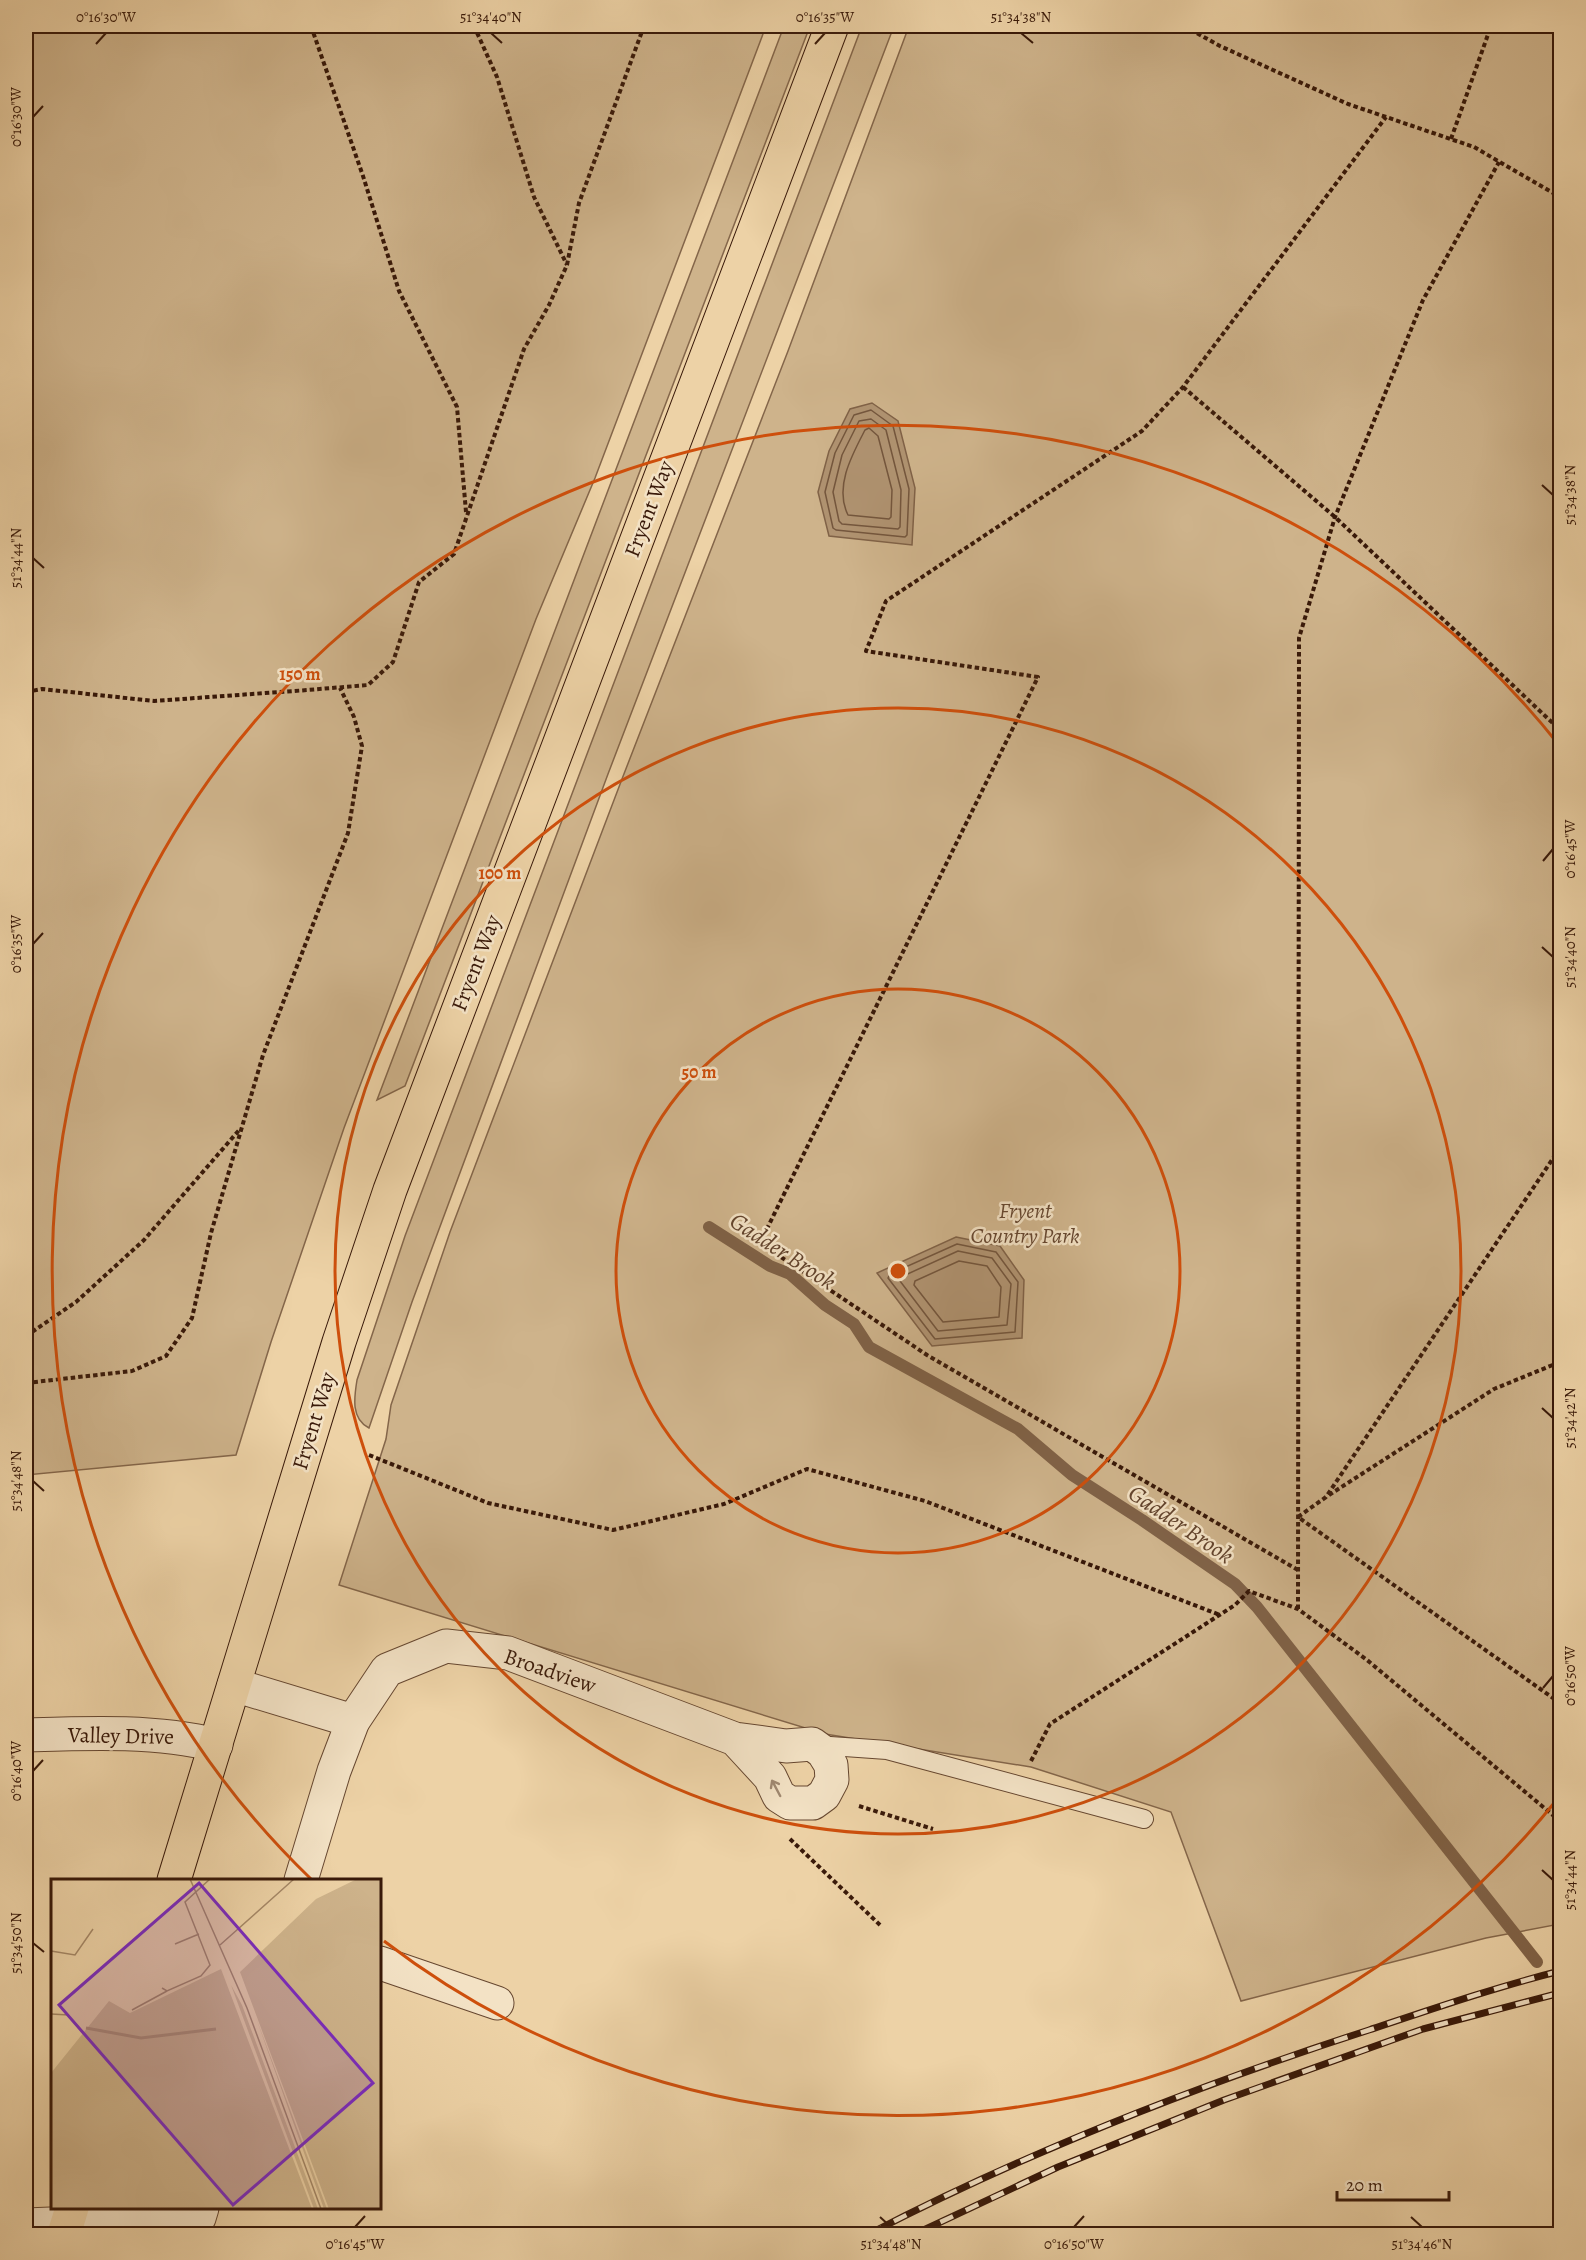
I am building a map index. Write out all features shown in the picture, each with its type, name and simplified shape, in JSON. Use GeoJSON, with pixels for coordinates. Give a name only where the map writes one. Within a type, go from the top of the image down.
{"type":"FeatureCollection","features":[{"type":"Feature","properties":{"kind":"main road","name":"Fryent Way"},"geometry":{"type":"LineString","coordinates":[[175,1879],[339,1342],[390,1190],[832,26]]}},
{"type":"Feature","properties":{"kind":"street","name":"Broadview"},"geometry":{"type":"LineString","coordinates":[[302,1879],[334,1771],[353,1721],[387,1670],[446,1646],[508,1653],[735,1738],[786,1746],[812,1744]]}},
{"type":"Feature","properties":{"kind":"street"},"geometry":{"type":"LineString","coordinates":[[234,1685],[353,1721]]}},
{"type":"Feature","properties":{"kind":"street","name":"Valley Drive"},"geometry":{"type":"LineString","coordinates":[[26,1735],[160,1734],[216,1745]]}},
{"type":"Feature","properties":{"kind":"street","name":"Broadview"},"geometry":{"type":"LineString","coordinates":[[735,1738],[770,1777],[779,1796],[790,1803]]}},
{"type":"Feature","properties":{"kind":"street"},"geometry":{"type":"LineString","coordinates":[[790,1803],[813,1803],[824,1795],[832,1780],[831,1765],[823,1752],[812,1744]]}},
{"type":"Feature","properties":{"kind":"street"},"geometry":{"type":"LineString","coordinates":[[381,1963],[496,2003]]}},
{"type":"Feature","properties":{"kind":"street"},"geometry":{"type":"LineString","coordinates":[[26,2225],[199,2218],[202,2209]]}},
{"type":"Feature","properties":{"kind":"lane"},"geometry":{"type":"LineString","coordinates":[[812,1744],[887,1750],[1144,1819]]}},
{"type":"Feature","properties":{"kind":"path"},"geometry":{"type":"LineString","coordinates":[[310,26],[363,176],[399,291],[457,407],[467,515]]}},
{"type":"Feature","properties":{"kind":"path"},"geometry":{"type":"LineString","coordinates":[[474,26],[497,77],[534,197],[567,265]]}},
{"type":"Feature","properties":{"kind":"path"},"geometry":{"type":"LineString","coordinates":[[26,692],[42,689],[154,701],[368,685],[393,662],[419,582],[454,554],[524,349],[549,305],[567,265],[579,203],[644,26]]}},
{"type":"Feature","properties":{"kind":"path"},"geometry":{"type":"LineString","coordinates":[[1184,26],[1220,46],[1348,104],[1474,147],[1560,197]]}},
{"type":"Feature","properties":{"kind":"path"},"geometry":{"type":"LineString","coordinates":[[1451,139],[1491,26]]}},
{"type":"Feature","properties":{"kind":"path"},"geometry":{"type":"LineString","coordinates":[[1298,1570],[927,1355],[760,1243],[1038,677],[866,651],[886,601],[1142,431],[1183,387],[1386,117]]}},
{"type":"Feature","properties":{"kind":"path"},"geometry":{"type":"LineString","coordinates":[[1298,1610],[1299,638],[1335,517],[1423,300],[1499,162]]}},
{"type":"Feature","properties":{"kind":"path"},"geometry":{"type":"LineString","coordinates":[[1183,387],[1335,517],[1560,730]]}},
{"type":"Feature","properties":{"kind":"path"},"geometry":{"type":"LineString","coordinates":[[26,1383],[132,1371],[166,1356],[192,1318],[211,1233],[262,1055],[348,833],[362,746],[354,717],[340,687]]}},
{"type":"Feature","properties":{"kind":"path"},"geometry":{"type":"LineString","coordinates":[[26,1336],[76,1302],[144,1240],[242,1126]]}},
{"type":"Feature","properties":{"kind":"path"},"geometry":{"type":"LineString","coordinates":[[1326,1497],[1560,1148]]}},
{"type":"Feature","properties":{"kind":"path"},"geometry":{"type":"LineString","coordinates":[[1298,1517],[1494,1389],[1560,1362]]}},
{"type":"Feature","properties":{"kind":"path"},"geometry":{"type":"LineString","coordinates":[[369,1455],[488,1503],[614,1530],[724,1504],[807,1469],[925,1501],[1220,1614]]}},
{"type":"Feature","properties":{"kind":"path"},"geometry":{"type":"LineString","coordinates":[[1298,1517],[1560,1703]]}},
{"type":"Feature","properties":{"kind":"path"},"geometry":{"type":"LineString","coordinates":[[1018,1785],[1050,1724],[1234,1605],[1249,1591],[1298,1610],[1367,1660],[1560,1821]]}},
{"type":"Feature","properties":{"kind":"path"},"geometry":{"type":"LineString","coordinates":[[824,1795],[933,1829]]}},
{"type":"Feature","properties":{"kind":"path"},"geometry":{"type":"LineString","coordinates":[[790,1803],[784,1833],[880,1925]]}},
{"type":"Feature","properties":{"kind":"green space"},"geometry":{"type":"Polygon","coordinates":[[[26,26],[766,26],[595,478],[536,619],[344,1128],[271,1342],[236,1455],[26,1475],[26,26]]]}},
{"type":"Feature","properties":{"kind":"green space"},"geometry":{"type":"Polygon","coordinates":[[[784,26],[810,26],[405,1086],[377,1100],[784,26]]]}},
{"type":"Feature","properties":{"kind":"green space"},"geometry":{"type":"Polygon","coordinates":[[[862,26],[894,26],[608,774],[412,1302],[369,1428],[359,1419],[355,1407],[357,1380],[405,1236],[862,26]]]}},
{"type":"Feature","properties":{"kind":"green space","name":"Fryent Country Park"},"geometry":{"type":"Polygon","coordinates":[[[909,26],[1560,26],[1560,1924],[1486,1938],[1241,2001],[1171,1812],[1031,1767],[825,1734],[339,1585],[386,1439],[391,1405],[450,1232],[788,351],[909,26]]]}},
{"type":"Feature","properties":{"kind":"water"},"geometry":{"type":"Polygon","coordinates":[[[872,403],[898,421],[915,488],[912,545],[829,536],[818,492],[829,451],[850,409],[872,403]]]}},
{"type":"Feature","properties":{"kind":"water"},"geometry":{"type":"Polygon","coordinates":[[[956,1237],[1000,1246],[1024,1280],[1022,1338],[932,1346],[877,1273],[956,1237]]]}},
{"type":"Feature","properties":{"kind":"waterway","name":"Gadder Brook"},"geometry":{"type":"LineString","coordinates":[[709,1227],[770,1266],[790,1274],[825,1305],[854,1324],[869,1347],[1018,1429],[1072,1475],[1235,1584],[1257,1607],[1537,1962]]}},
{"type":"Feature","properties":{"kind":"railway"},"geometry":{"type":"LineString","coordinates":[[869,2234],[1053,2147],[1178,2097],[1416,2014],[1560,1971]]}},
{"type":"Feature","properties":{"kind":"railway"},"geometry":{"type":"LineString","coordinates":[[915,2234],[1058,2167],[1224,2100],[1423,2029],[1560,1993]]}}]}
